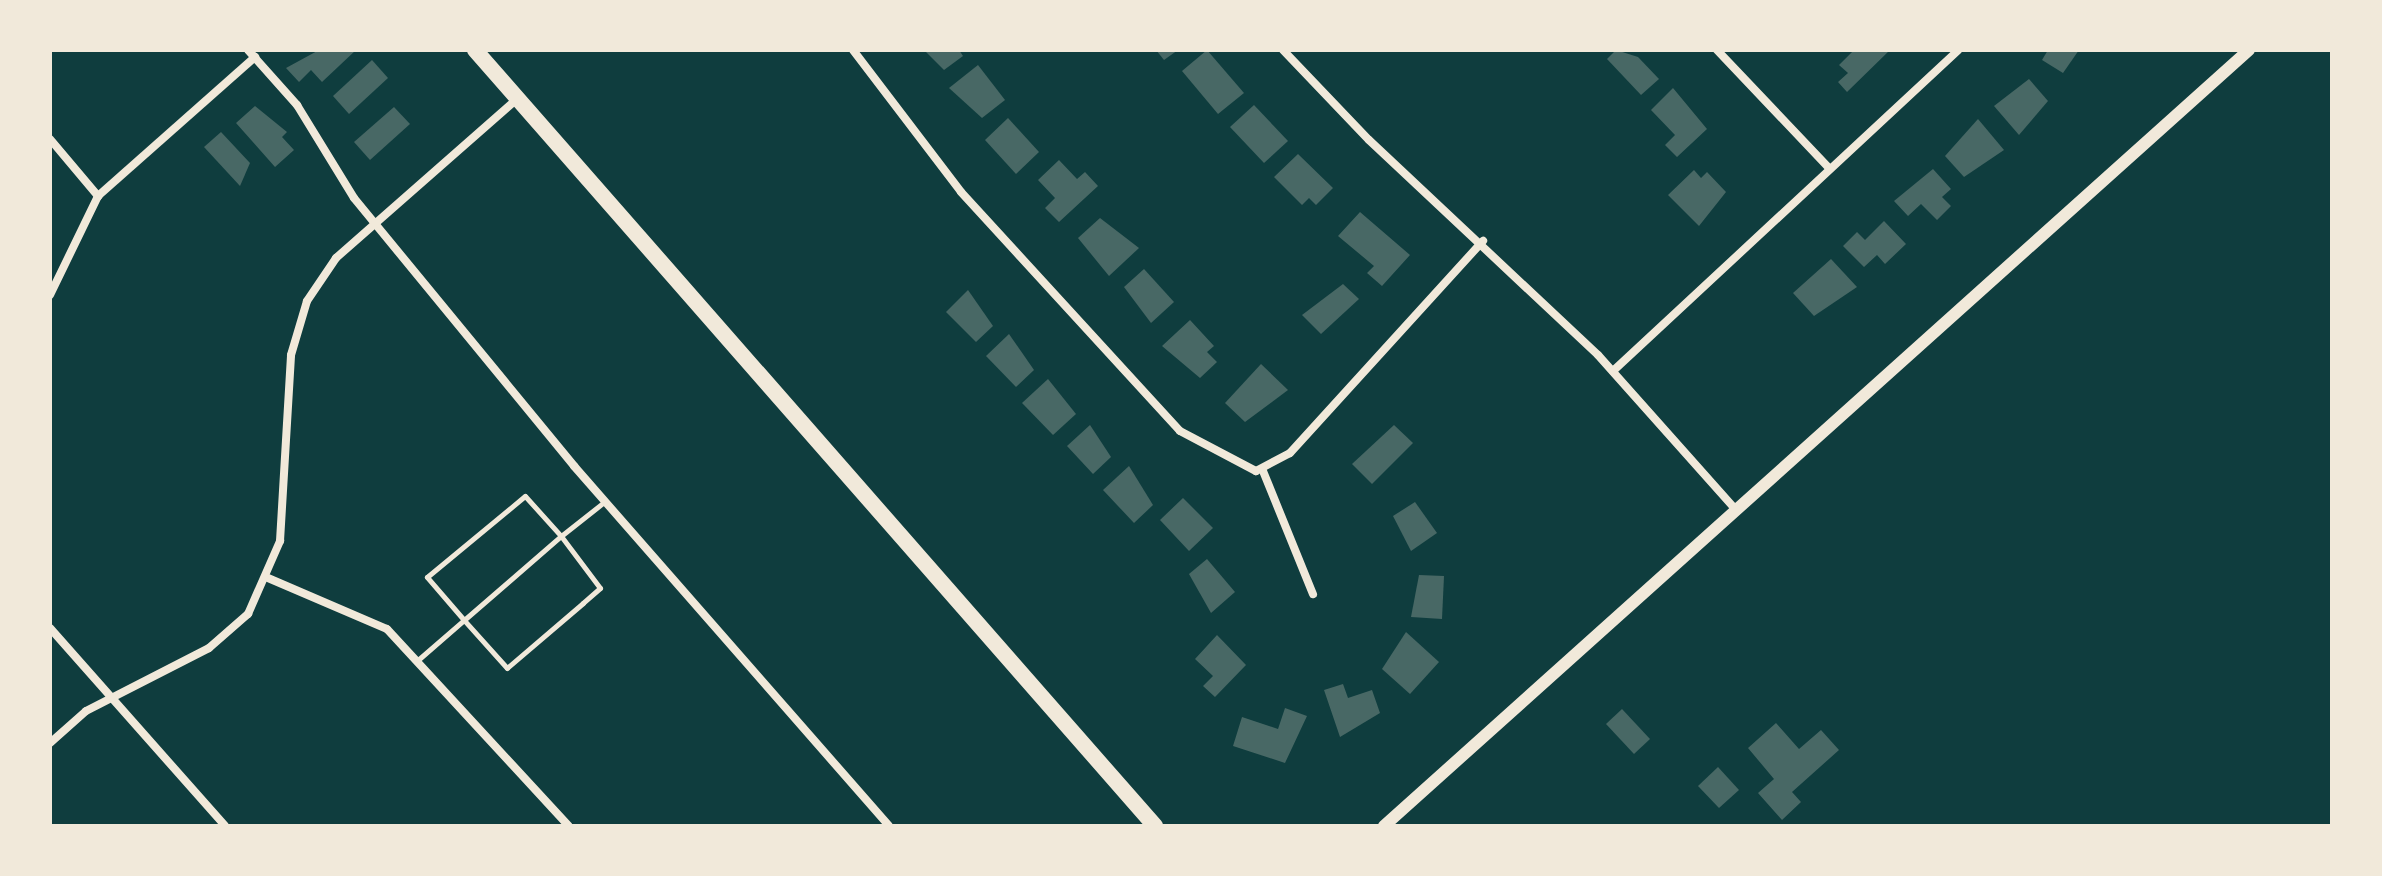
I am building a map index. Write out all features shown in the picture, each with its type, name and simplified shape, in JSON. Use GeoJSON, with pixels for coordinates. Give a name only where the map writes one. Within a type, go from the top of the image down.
{"type":"FeatureCollection","features":[{"type":"Feature","properties":{"kind":"highway"},"geometry":{"type":"LineString","coordinates":[[475,50],[1155,826]]}},
{"type":"Feature","properties":{"kind":"street"},"geometry":{"type":"LineString","coordinates":[[248,50],[297,105],[375,223],[604,502],[889,826]]}},
{"type":"Feature","properties":{"kind":"street"},"geometry":{"type":"LineString","coordinates":[[853,50],[961,192],[1180,431],[1263,471],[1313,594]]}},
{"type":"Feature","properties":{"kind":"street"},"geometry":{"type":"LineString","coordinates":[[1283,50],[1369,140],[1483,241],[1613,371],[1736,510]]}},
{"type":"Feature","properties":{"kind":"street"},"geometry":{"type":"LineString","coordinates":[[1717,50],[1829,168]]}},
{"type":"Feature","properties":{"kind":"street"},"geometry":{"type":"LineString","coordinates":[[1613,371],[1958,50]]}},
{"type":"Feature","properties":{"kind":"street"},"geometry":{"type":"LineString","coordinates":[[1384,826],[2249,50]]}},
{"type":"Feature","properties":{"kind":"street"},"geometry":{"type":"LineString","coordinates":[[50,295],[98,196],[255,57]]}},
{"type":"Feature","properties":{"kind":"street"},"geometry":{"type":"LineString","coordinates":[[50,743],[112,698],[230,635],[268,578],[280,541],[296,328],[336,258],[517,99]]}},
{"type":"Feature","properties":{"kind":"street"},"geometry":{"type":"LineString","coordinates":[[50,139],[98,196]]}},
{"type":"Feature","properties":{"kind":"street"},"geometry":{"type":"LineString","coordinates":[[1263,471],[1290,453],[1483,241]]}},
{"type":"Feature","properties":{"kind":"street"},"geometry":{"type":"LineString","coordinates":[[268,578],[387,629],[419,659],[569,826]]}},
{"type":"Feature","properties":{"kind":"street"},"geometry":{"type":"LineString","coordinates":[[50,628],[225,826]]}},
{"type":"Feature","properties":{"kind":"lane"},"geometry":{"type":"LineString","coordinates":[[525,496],[561,536],[600,588],[507,668],[464,620],[427,577],[525,496]]}},
{"type":"Feature","properties":{"kind":"lane"},"geometry":{"type":"LineString","coordinates":[[419,659],[604,502]]}},
{"type":"Feature","properties":{"kind":"building"},"geometry":{"type":"Polygon","coordinates":[[[319,50],[356,50],[322,82],[311,70],[299,82],[286,68],[319,50]]]}},
{"type":"Feature","properties":{"kind":"building"},"geometry":{"type":"Polygon","coordinates":[[[924,50],[959,50],[963,56],[944,70],[924,50]]]}},
{"type":"Feature","properties":{"kind":"building"},"geometry":{"type":"Polygon","coordinates":[[[1156,50],[1178,50],[1164,60],[1156,50]]]}},
{"type":"Feature","properties":{"kind":"building"},"geometry":{"type":"Polygon","coordinates":[[[1207,50],[1244,93],[1218,114],[1182,71],[1207,50]]]}},
{"type":"Feature","properties":{"kind":"building"},"geometry":{"type":"Polygon","coordinates":[[[1616,50],[1638,57],[1659,79],[1641,95],[1607,59],[1616,50]]]}},
{"type":"Feature","properties":{"kind":"building"},"geometry":{"type":"Polygon","coordinates":[[[1854,50],[1890,50],[1847,92],[1838,82],[1848,73],[1839,65],[1854,50]]]}},
{"type":"Feature","properties":{"kind":"building"},"geometry":{"type":"Polygon","coordinates":[[[2048,50],[2079,50],[2063,73],[2042,60],[2048,50]]]}},
{"type":"Feature","properties":{"kind":"building"},"geometry":{"type":"Polygon","coordinates":[[[372,60],[388,78],[349,114],[333,96],[372,60]]]}},
{"type":"Feature","properties":{"kind":"building"},"geometry":{"type":"Polygon","coordinates":[[[978,65],[1005,100],[982,118],[949,88],[978,65]]]}},
{"type":"Feature","properties":{"kind":"building"},"geometry":{"type":"Polygon","coordinates":[[[2029,79],[2048,101],[2019,135],[1994,106],[2029,79]]]}},
{"type":"Feature","properties":{"kind":"building"},"geometry":{"type":"Polygon","coordinates":[[[1673,88],[1707,129],[1677,157],[1665,145],[1675,135],[1651,110],[1673,88]]]}},
{"type":"Feature","properties":{"kind":"building"},"geometry":{"type":"Polygon","coordinates":[[[1254,105],[1288,141],[1264,163],[1230,127],[1254,105]]]}},
{"type":"Feature","properties":{"kind":"building"},"geometry":{"type":"Polygon","coordinates":[[[255,106],[287,132],[282,137],[294,150],[275,167],[236,123],[255,106]]]}},
{"type":"Feature","properties":{"kind":"building"},"geometry":{"type":"Polygon","coordinates":[[[394,107],[410,124],[370,160],[354,142],[394,107]]]}},
{"type":"Feature","properties":{"kind":"building"},"geometry":{"type":"Polygon","coordinates":[[[1008,118],[1039,152],[1016,174],[985,140],[1008,118]]]}},
{"type":"Feature","properties":{"kind":"building"},"geometry":{"type":"Polygon","coordinates":[[[1978,119],[2004,150],[1964,177],[1945,156],[1978,119]]]}},
{"type":"Feature","properties":{"kind":"building"},"geometry":{"type":"Polygon","coordinates":[[[221,132],[250,163],[240,186],[204,147],[221,132]]]}},
{"type":"Feature","properties":{"kind":"building"},"geometry":{"type":"Polygon","coordinates":[[[1298,154],[1333,188],[1316,205],[1309,198],[1302,205],[1274,177],[1298,154]]]}},
{"type":"Feature","properties":{"kind":"building"},"geometry":{"type":"Polygon","coordinates":[[[1059,160],[1077,179],[1085,172],[1098,186],[1059,222],[1045,208],[1055,198],[1038,180],[1059,160]]]}},
{"type":"Feature","properties":{"kind":"building"},"geometry":{"type":"Polygon","coordinates":[[[1933,169],[1951,189],[1942,197],[1951,206],[1937,220],[1921,204],[1908,216],[1894,201],[1933,169]]]}},
{"type":"Feature","properties":{"kind":"building"},"geometry":{"type":"Polygon","coordinates":[[[1694,170],[1701,178],[1707,172],[1726,192],[1699,226],[1668,195],[1694,170]]]}},
{"type":"Feature","properties":{"kind":"building"},"geometry":{"type":"Polygon","coordinates":[[[1360,212],[1410,255],[1382,286],[1367,273],[1374,266],[1338,236],[1360,212]]]}},
{"type":"Feature","properties":{"kind":"building"},"geometry":{"type":"Polygon","coordinates":[[[1100,218],[1139,248],[1109,276],[1078,238],[1100,218]]]}},
{"type":"Feature","properties":{"kind":"building"},"geometry":{"type":"Polygon","coordinates":[[[1884,221],[1906,244],[1885,264],[1877,255],[1864,267],[1843,246],[1857,232],[1865,240],[1884,221]]]}},
{"type":"Feature","properties":{"kind":"building"},"geometry":{"type":"Polygon","coordinates":[[[1831,259],[1857,287],[1814,316],[1793,293],[1831,259]]]}},
{"type":"Feature","properties":{"kind":"building"},"geometry":{"type":"Polygon","coordinates":[[[1144,269],[1174,302],[1151,323],[1124,287],[1144,269]]]}},
{"type":"Feature","properties":{"kind":"building"},"geometry":{"type":"Polygon","coordinates":[[[1343,284],[1359,299],[1321,334],[1302,315],[1343,284]]]}},
{"type":"Feature","properties":{"kind":"building"},"geometry":{"type":"Polygon","coordinates":[[[968,290],[993,326],[976,342],[946,312],[968,290]]]}},
{"type":"Feature","properties":{"kind":"building"},"geometry":{"type":"Polygon","coordinates":[[[1190,320],[1214,346],[1207,352],[1217,362],[1200,378],[1162,346],[1190,320]]]}},
{"type":"Feature","properties":{"kind":"building"},"geometry":{"type":"Polygon","coordinates":[[[1009,334],[1034,370],[1016,387],[986,356],[1009,334]]]}},
{"type":"Feature","properties":{"kind":"building"},"geometry":{"type":"Polygon","coordinates":[[[1261,364],[1288,390],[1245,422],[1225,403],[1261,364]]]}},
{"type":"Feature","properties":{"kind":"building"},"geometry":{"type":"Polygon","coordinates":[[[1048,379],[1076,414],[1053,435],[1022,403],[1048,379]]]}},
{"type":"Feature","properties":{"kind":"building"},"geometry":{"type":"Polygon","coordinates":[[[1090,425],[1111,457],[1093,474],[1067,446],[1090,425]]]}},
{"type":"Feature","properties":{"kind":"building"},"geometry":{"type":"Polygon","coordinates":[[[1394,425],[1413,443],[1372,484],[1352,464],[1394,425]]]}},
{"type":"Feature","properties":{"kind":"building"},"geometry":{"type":"Polygon","coordinates":[[[1129,466],[1153,505],[1134,523],[1103,490],[1129,466]]]}},
{"type":"Feature","properties":{"kind":"building"},"geometry":{"type":"Polygon","coordinates":[[[1183,498],[1213,528],[1189,551],[1160,520],[1183,498]]]}},
{"type":"Feature","properties":{"kind":"building"},"geometry":{"type":"Polygon","coordinates":[[[1415,502],[1437,533],[1411,551],[1393,516],[1415,502]]]}},
{"type":"Feature","properties":{"kind":"building"},"geometry":{"type":"Polygon","coordinates":[[[1207,559],[1235,592],[1211,613],[1189,574],[1207,559]]]}},
{"type":"Feature","properties":{"kind":"building"},"geometry":{"type":"Polygon","coordinates":[[[1419,575],[1444,576],[1442,619],[1411,617],[1419,575]]]}},
{"type":"Feature","properties":{"kind":"building"},"geometry":{"type":"Polygon","coordinates":[[[1406,632],[1439,662],[1410,694],[1382,669],[1406,632]]]}},
{"type":"Feature","properties":{"kind":"building"},"geometry":{"type":"Polygon","coordinates":[[[1217,635],[1246,665],[1215,697],[1203,686],[1213,676],[1195,659],[1217,635]]]}},
{"type":"Feature","properties":{"kind":"building"},"geometry":{"type":"Polygon","coordinates":[[[1343,684],[1348,698],[1372,690],[1380,713],[1340,737],[1324,690],[1343,684]]]}},
{"type":"Feature","properties":{"kind":"building"},"geometry":{"type":"Polygon","coordinates":[[[1285,708],[1307,716],[1285,763],[1233,746],[1242,717],[1278,729],[1285,708]]]}},
{"type":"Feature","properties":{"kind":"building"},"geometry":{"type":"Polygon","coordinates":[[[1622,709],[1650,739],[1634,754],[1606,724],[1622,709]]]}},
{"type":"Feature","properties":{"kind":"building"},"geometry":{"type":"Polygon","coordinates":[[[1776,723],[1799,749],[1821,730],[1839,750],[1792,792],[1801,802],[1782,820],[1758,793],[1774,779],[1748,748],[1776,723]]]}},
{"type":"Feature","properties":{"kind":"building"},"geometry":{"type":"Polygon","coordinates":[[[1718,767],[1739,790],[1719,808],[1698,786],[1718,767]]]}}]}
